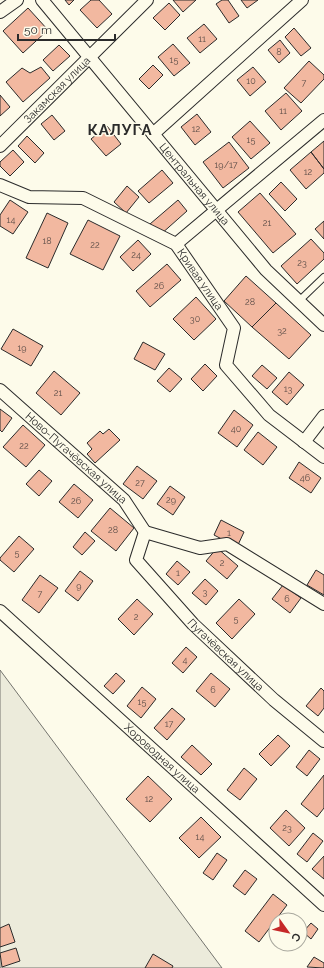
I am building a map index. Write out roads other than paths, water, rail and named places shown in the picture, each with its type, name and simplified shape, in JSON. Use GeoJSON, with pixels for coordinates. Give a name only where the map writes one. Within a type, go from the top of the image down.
{"type":"FeatureCollection","features":[{"type":"Feature","properties":{"kind":"street"},"geometry":{"type":"LineString","coordinates":[[0,12],[17,0]]}},
{"type":"Feature","properties":{"kind":"street","name":"Центральная улица"},"geometry":{"type":"LineString","coordinates":[[42,0],[266,270],[324,325]]}},
{"type":"Feature","properties":{"kind":"street","name":"Закамская улица"},"geometry":{"type":"LineString","coordinates":[[0,146],[147,0]]}},
{"type":"Feature","properties":{"kind":"street"},"geometry":{"type":"LineString","coordinates":[[153,134],[302,0]]}},
{"type":"Feature","properties":{"kind":"street"},"geometry":{"type":"LineString","coordinates":[[176,244],[324,120]]}},
{"type":"Feature","properties":{"kind":"street","name":"Кривая улица"},"geometry":{"type":"LineString","coordinates":[[0,185],[30,197],[83,198],[176,244],[234,328],[226,365],[269,415],[324,457]]}},
{"type":"Feature","properties":{"kind":"street","name":"Ново-Пугачёвская улица"},"geometry":{"type":"LineString","coordinates":[[0,390],[124,500],[145,532]]}},
{"type":"Feature","properties":{"kind":"street"},"geometry":{"type":"LineString","coordinates":[[304,442],[324,416]]}},
{"type":"Feature","properties":{"kind":"street"},"geometry":{"type":"LineString","coordinates":[[145,532],[200,548],[227,544],[324,604]]}},
{"type":"Feature","properties":{"kind":"street","name":"Пугачёвская улица"},"geometry":{"type":"LineString","coordinates":[[145,532],[136,560],[193,624],[274,700],[324,741]]}},
{"type":"Feature","properties":{"kind":"street","name":"Хороводная улица"},"geometry":{"type":"LineString","coordinates":[[0,611],[324,905]]}},
{"type":"Feature","properties":{"kind":"lane"},"geometry":{"type":"LineString","coordinates":[[299,301],[324,277]]}},
{"type":"Feature","properties":{"kind":"district","name":"КАЛУГА"},"geometry":{"type":"Point","coordinates":[120,130]}}]}
